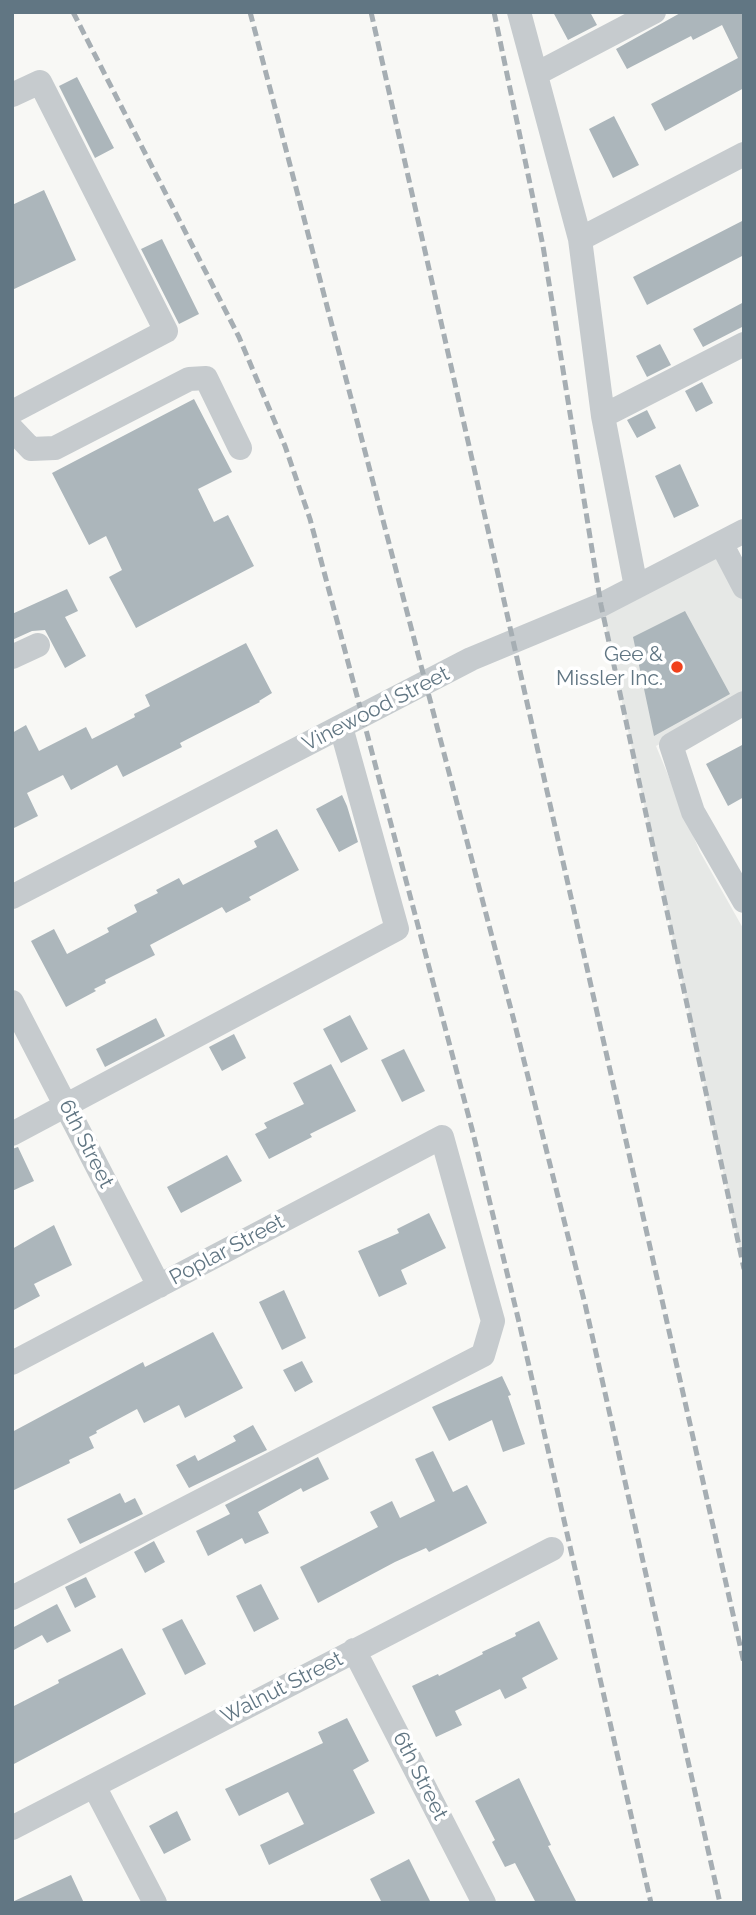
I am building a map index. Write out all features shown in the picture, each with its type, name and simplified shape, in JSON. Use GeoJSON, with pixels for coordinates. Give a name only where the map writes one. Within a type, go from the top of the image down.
{"type":"FeatureCollection","features":[{"type":"Feature","properties":{"kind":"street"},"geometry":{"type":"LineString","coordinates":[[519,12],[580,239],[603,416],[636,587]]}},
{"type":"Feature","properties":{"kind":"street"},"geometry":{"type":"LineString","coordinates":[[536,74],[654,12]]}},
{"type":"Feature","properties":{"kind":"street"},"geometry":{"type":"LineString","coordinates":[[12,95],[40,82],[166,331],[12,412]]}},
{"type":"Feature","properties":{"kind":"street"},"geometry":{"type":"LineString","coordinates":[[580,239],[744,154]]}},
{"type":"Feature","properties":{"kind":"street"},"geometry":{"type":"LineString","coordinates":[[603,416],[744,344]]}},
{"type":"Feature","properties":{"kind":"street"},"geometry":{"type":"LineString","coordinates":[[12,429],[30,449],[55,448],[189,379],[206,378],[240,448]]}},
{"type":"Feature","properties":{"kind":"street","name":"Vinewood Street"},"geometry":{"type":"LineString","coordinates":[[12,897],[471,659],[601,605],[744,531]]}},
{"type":"Feature","properties":{"kind":"street"},"geometry":{"type":"LineString","coordinates":[[721,543],[744,587]]}},
{"type":"Feature","properties":{"kind":"street"},"geometry":{"type":"LineString","coordinates":[[12,657],[38,645]]}},
{"type":"Feature","properties":{"kind":"street"},"geometry":{"type":"LineString","coordinates":[[744,703],[671,745],[693,812],[744,901]]}},
{"type":"Feature","properties":{"kind":"street"},"geometry":{"type":"LineString","coordinates":[[12,1134],[397,929],[341,727]]}},
{"type":"Feature","properties":{"kind":"street","name":"6th Street"},"geometry":{"type":"LineString","coordinates":[[12,1002],[159,1286]]}},
{"type":"Feature","properties":{"kind":"street","name":"Poplar Street"},"geometry":{"type":"LineString","coordinates":[[12,1363],[442,1137],[493,1321],[483,1355],[12,1598]]}},
{"type":"Feature","properties":{"kind":"street","name":"Walnut Street"},"geometry":{"type":"LineString","coordinates":[[12,1828],[552,1549]]}},
{"type":"Feature","properties":{"kind":"street","name":"6th Street"},"geometry":{"type":"LineString","coordinates":[[354,1650],[484,1903]]}},
{"type":"Feature","properties":{"kind":"street"},"geometry":{"type":"LineString","coordinates":[[94,1786],[155,1903]]}},
{"type":"Feature","properties":{"kind":"shaded area"},"geometry":{"type":"Polygon","coordinates":[[[721,543],[744,587],[744,701],[656,746],[700,852],[744,930],[744,1269],[601,605],[721,543]]]}},
{"type":"Feature","properties":{"kind":"building"},"geometry":{"type":"Polygon","coordinates":[[[553,12],[590,12],[597,25],[568,40],[553,12]]]}},
{"type":"Feature","properties":{"kind":"building"},"geometry":{"type":"Polygon","coordinates":[[[682,12],[744,12],[744,88],[665,131],[651,104],[738,58],[722,25],[693,40],[691,36],[627,69],[616,49],[682,12]]]}},
{"type":"Feature","properties":{"kind":"building"},"geometry":{"type":"Polygon","coordinates":[[[77,77],[114,148],[95,158],[59,86],[77,77]]]}},
{"type":"Feature","properties":{"kind":"building"},"geometry":{"type":"Polygon","coordinates":[[[614,116],[639,165],[613,178],[589,129],[614,116]]]}},
{"type":"Feature","properties":{"kind":"building"},"geometry":{"type":"Polygon","coordinates":[[[44,190],[76,260],[12,290],[12,205],[44,190]]]}},
{"type":"Feature","properties":{"kind":"building"},"geometry":{"type":"Polygon","coordinates":[[[744,220],[744,255],[647,305],[633,277],[744,220]]]}},
{"type":"Feature","properties":{"kind":"building"},"geometry":{"type":"Polygon","coordinates":[[[162,239],[199,314],[179,324],[141,249],[162,239]]]}},
{"type":"Feature","properties":{"kind":"building"},"geometry":{"type":"Polygon","coordinates":[[[744,302],[744,326],[703,347],[693,329],[744,302]]]}},
{"type":"Feature","properties":{"kind":"building"},"geometry":{"type":"Polygon","coordinates":[[[660,344],[671,365],[647,377],[636,356],[660,344]]]}},
{"type":"Feature","properties":{"kind":"building"},"geometry":{"type":"Polygon","coordinates":[[[702,382],[713,403],[696,412],[685,391],[702,382]]]}},
{"type":"Feature","properties":{"kind":"building"},"geometry":{"type":"Polygon","coordinates":[[[194,399],[232,472],[198,489],[214,522],[228,515],[254,566],[136,628],[109,577],[122,570],[106,536],[89,545],[52,473],[194,399]]]}},
{"type":"Feature","properties":{"kind":"building"},"geometry":{"type":"Polygon","coordinates":[[[647,410],[656,428],[637,438],[627,420],[647,410]]]}},
{"type":"Feature","properties":{"kind":"building"},"geometry":{"type":"Polygon","coordinates":[[[680,464],[699,506],[674,518],[655,476],[680,464]]]}},
{"type":"Feature","properties":{"kind":"building"},"geometry":{"type":"Polygon","coordinates":[[[67,589],[78,611],[65,617],[86,656],[65,668],[45,630],[32,631],[12,640],[12,614],[67,589]]]}},
{"type":"Feature","properties":{"kind":"building","name":"Gee & Missler Inc."},"geometry":{"type":"Polygon","coordinates":[[[685,611],[730,694],[654,736],[633,637],[685,611]]]}},
{"type":"Feature","properties":{"kind":"building"},"geometry":{"type":"Polygon","coordinates":[[[246,643],[272,693],[260,702],[180,743],[182,747],[123,777],[117,765],[71,790],[63,775],[27,793],[38,816],[12,829],[12,733],[26,725],[39,751],[86,727],[92,739],[135,717],[134,714],[150,706],[145,695],[246,643]]]}},
{"type":"Feature","properties":{"kind":"building"},"geometry":{"type":"Polygon","coordinates":[[[744,744],[744,797],[728,806],[706,764],[744,744]]]}},
{"type":"Feature","properties":{"kind":"building"},"geometry":{"type":"Polygon","coordinates":[[[342,795],[358,842],[339,852],[316,809],[342,795]]]}},
{"type":"Feature","properties":{"kind":"building"},"geometry":{"type":"Polygon","coordinates":[[[277,829],[299,870],[249,897],[251,900],[226,913],[222,907],[150,945],[155,955],[105,980],[106,983],[94,989],[96,991],[66,1007],[31,941],[54,929],[67,954],[109,932],[107,928],[137,912],[134,905],[158,893],[156,890],[179,878],[183,885],[257,847],[254,841],[277,829]]]}},
{"type":"Feature","properties":{"kind":"building"},"geometry":{"type":"Polygon","coordinates":[[[350,1015],[368,1049],[341,1063],[323,1029],[350,1015]]]}},
{"type":"Feature","properties":{"kind":"building"},"geometry":{"type":"Polygon","coordinates":[[[156,1018],[165,1036],[105,1067],[96,1049],[156,1018]]]}},
{"type":"Feature","properties":{"kind":"building"},"geometry":{"type":"Polygon","coordinates":[[[234,1034],[246,1058],[222,1071],[209,1047],[234,1034]]]}},
{"type":"Feature","properties":{"kind":"building"},"geometry":{"type":"Polygon","coordinates":[[[404,1049],[425,1091],[402,1102],[381,1060],[404,1049]]]}},
{"type":"Feature","properties":{"kind":"building"},"geometry":{"type":"Polygon","coordinates":[[[331,1064],[356,1111],[269,1159],[255,1134],[267,1128],[264,1123],[304,1104],[293,1083],[331,1064]]]}},
{"type":"Feature","properties":{"kind":"building"},"geometry":{"type":"Polygon","coordinates":[[[18,1147],[34,1181],[12,1191],[12,1149],[18,1147]]]}},
{"type":"Feature","properties":{"kind":"building"},"geometry":{"type":"Polygon","coordinates":[[[227,1155],[242,1181],[181,1213],[167,1187],[227,1155]]]}},
{"type":"Feature","properties":{"kind":"building"},"geometry":{"type":"Polygon","coordinates":[[[429,1213],[446,1248],[401,1270],[407,1284],[379,1297],[358,1251],[399,1233],[397,1229],[429,1213]]]}},
{"type":"Feature","properties":{"kind":"building"},"geometry":{"type":"Polygon","coordinates":[[[54,1225],[72,1265],[34,1284],[40,1296],[12,1311],[12,1249],[54,1225]]]}},
{"type":"Feature","properties":{"kind":"building"},"geometry":{"type":"Polygon","coordinates":[[[284,1290],[306,1338],[282,1350],[259,1302],[284,1290]]]}},
{"type":"Feature","properties":{"kind":"building"},"geometry":{"type":"Polygon","coordinates":[[[213,1332],[243,1388],[185,1418],[179,1405],[144,1423],[137,1409],[89,1437],[94,1448],[69,1460],[70,1463],[12,1491],[12,1432],[143,1362],[145,1367],[213,1332]]]}},
{"type":"Feature","properties":{"kind":"building"},"geometry":{"type":"Polygon","coordinates":[[[302,1361],[313,1382],[295,1392],[283,1370],[302,1361]]]}},
{"type":"Feature","properties":{"kind":"building"},"geometry":{"type":"Polygon","coordinates":[[[502,1376],[511,1395],[508,1396],[525,1444],[503,1452],[492,1420],[449,1441],[432,1407],[502,1376]]]}},
{"type":"Feature","properties":{"kind":"building"},"geometry":{"type":"Polygon","coordinates":[[[253,1425],[267,1450],[189,1488],[176,1465],[195,1455],[198,1461],[236,1441],[233,1436],[253,1425]]]}},
{"type":"Feature","properties":{"kind":"building"},"geometry":{"type":"Polygon","coordinates":[[[433,1451],[453,1492],[467,1485],[487,1523],[429,1552],[426,1548],[395,1562],[318,1603],[300,1567],[378,1527],[370,1512],[392,1501],[400,1518],[435,1501],[415,1459],[433,1451]]]}},
{"type":"Feature","properties":{"kind":"building"},"geometry":{"type":"Polygon","coordinates":[[[318,1457],[329,1479],[303,1492],[301,1488],[258,1512],[269,1533],[245,1544],[242,1538],[208,1556],[196,1531],[230,1514],[225,1505],[318,1457]]]}},
{"type":"Feature","properties":{"kind":"building"},"geometry":{"type":"Polygon","coordinates":[[[120,1493],[125,1503],[135,1498],[143,1514],[80,1544],[67,1519],[120,1493]]]}},
{"type":"Feature","properties":{"kind":"building"},"geometry":{"type":"Polygon","coordinates":[[[154,1541],[165,1562],[145,1573],[134,1552],[154,1541]]]}},
{"type":"Feature","properties":{"kind":"building"},"geometry":{"type":"Polygon","coordinates":[[[86,1577],[96,1597],[75,1608],[65,1587],[86,1577]]]}},
{"type":"Feature","properties":{"kind":"building"},"geometry":{"type":"Polygon","coordinates":[[[261,1584],[279,1619],[254,1632],[236,1596],[261,1584]]]}},
{"type":"Feature","properties":{"kind":"building"},"geometry":{"type":"Polygon","coordinates":[[[57,1604],[71,1631],[47,1643],[42,1635],[12,1651],[12,1628],[57,1604]]]}},
{"type":"Feature","properties":{"kind":"building"},"geometry":{"type":"Polygon","coordinates":[[[182,1619],[206,1664],[185,1675],[162,1629],[182,1619]]]}},
{"type":"Feature","properties":{"kind":"building"},"geometry":{"type":"Polygon","coordinates":[[[539,1621],[558,1659],[522,1678],[527,1688],[505,1699],[500,1689],[455,1711],[462,1725],[436,1737],[412,1686],[483,1654],[482,1652],[516,1636],[515,1633],[539,1621]]]}},
{"type":"Feature","properties":{"kind":"building"},"geometry":{"type":"Polygon","coordinates":[[[122,1648],[146,1694],[12,1765],[12,1707],[122,1648]]]}},
{"type":"Feature","properties":{"kind":"building"},"geometry":{"type":"Polygon","coordinates":[[[347,1718],[369,1761],[353,1770],[375,1813],[269,1865],[260,1845],[304,1824],[288,1792],[239,1816],[225,1789],[323,1743],[318,1732],[347,1718]]]}},
{"type":"Feature","properties":{"kind":"building"},"geometry":{"type":"Polygon","coordinates":[[[519,1778],[551,1845],[548,1846],[577,1903],[536,1903],[515,1863],[505,1867],[492,1842],[495,1840],[475,1801],[519,1778]]]}},
{"type":"Feature","properties":{"kind":"building"},"geometry":{"type":"Polygon","coordinates":[[[177,1811],[191,1840],[164,1854],[149,1826],[177,1811]]]}},
{"type":"Feature","properties":{"kind":"building"},"geometry":{"type":"Polygon","coordinates":[[[409,1859],[431,1903],[382,1903],[370,1879],[409,1859]]]}},
{"type":"Feature","properties":{"kind":"building"},"geometry":{"type":"Polygon","coordinates":[[[71,1875],[84,1903],[12,1903],[12,1902],[71,1875]]]}},
{"type":"Feature","properties":{"kind":"railway"},"geometry":{"type":"LineString","coordinates":[[73,12],[239,337],[285,446],[310,519],[472,1129],[519,1322],[651,1903]]}},
{"type":"Feature","properties":{"kind":"railway"},"geometry":{"type":"LineString","coordinates":[[250,12],[513,1017],[585,1304],[720,1903]]}},
{"type":"Feature","properties":{"kind":"railway"},"geometry":{"type":"LineString","coordinates":[[371,12],[744,1663]]}},
{"type":"Feature","properties":{"kind":"railway"},"geometry":{"type":"LineString","coordinates":[[494,12],[543,246],[601,605],[744,1269]]}},
{"type":"Feature","properties":{"kind":"place","name":"Gee & Missler Inc."},"geometry":{"type":"Point","coordinates":[677,667]}}]}
